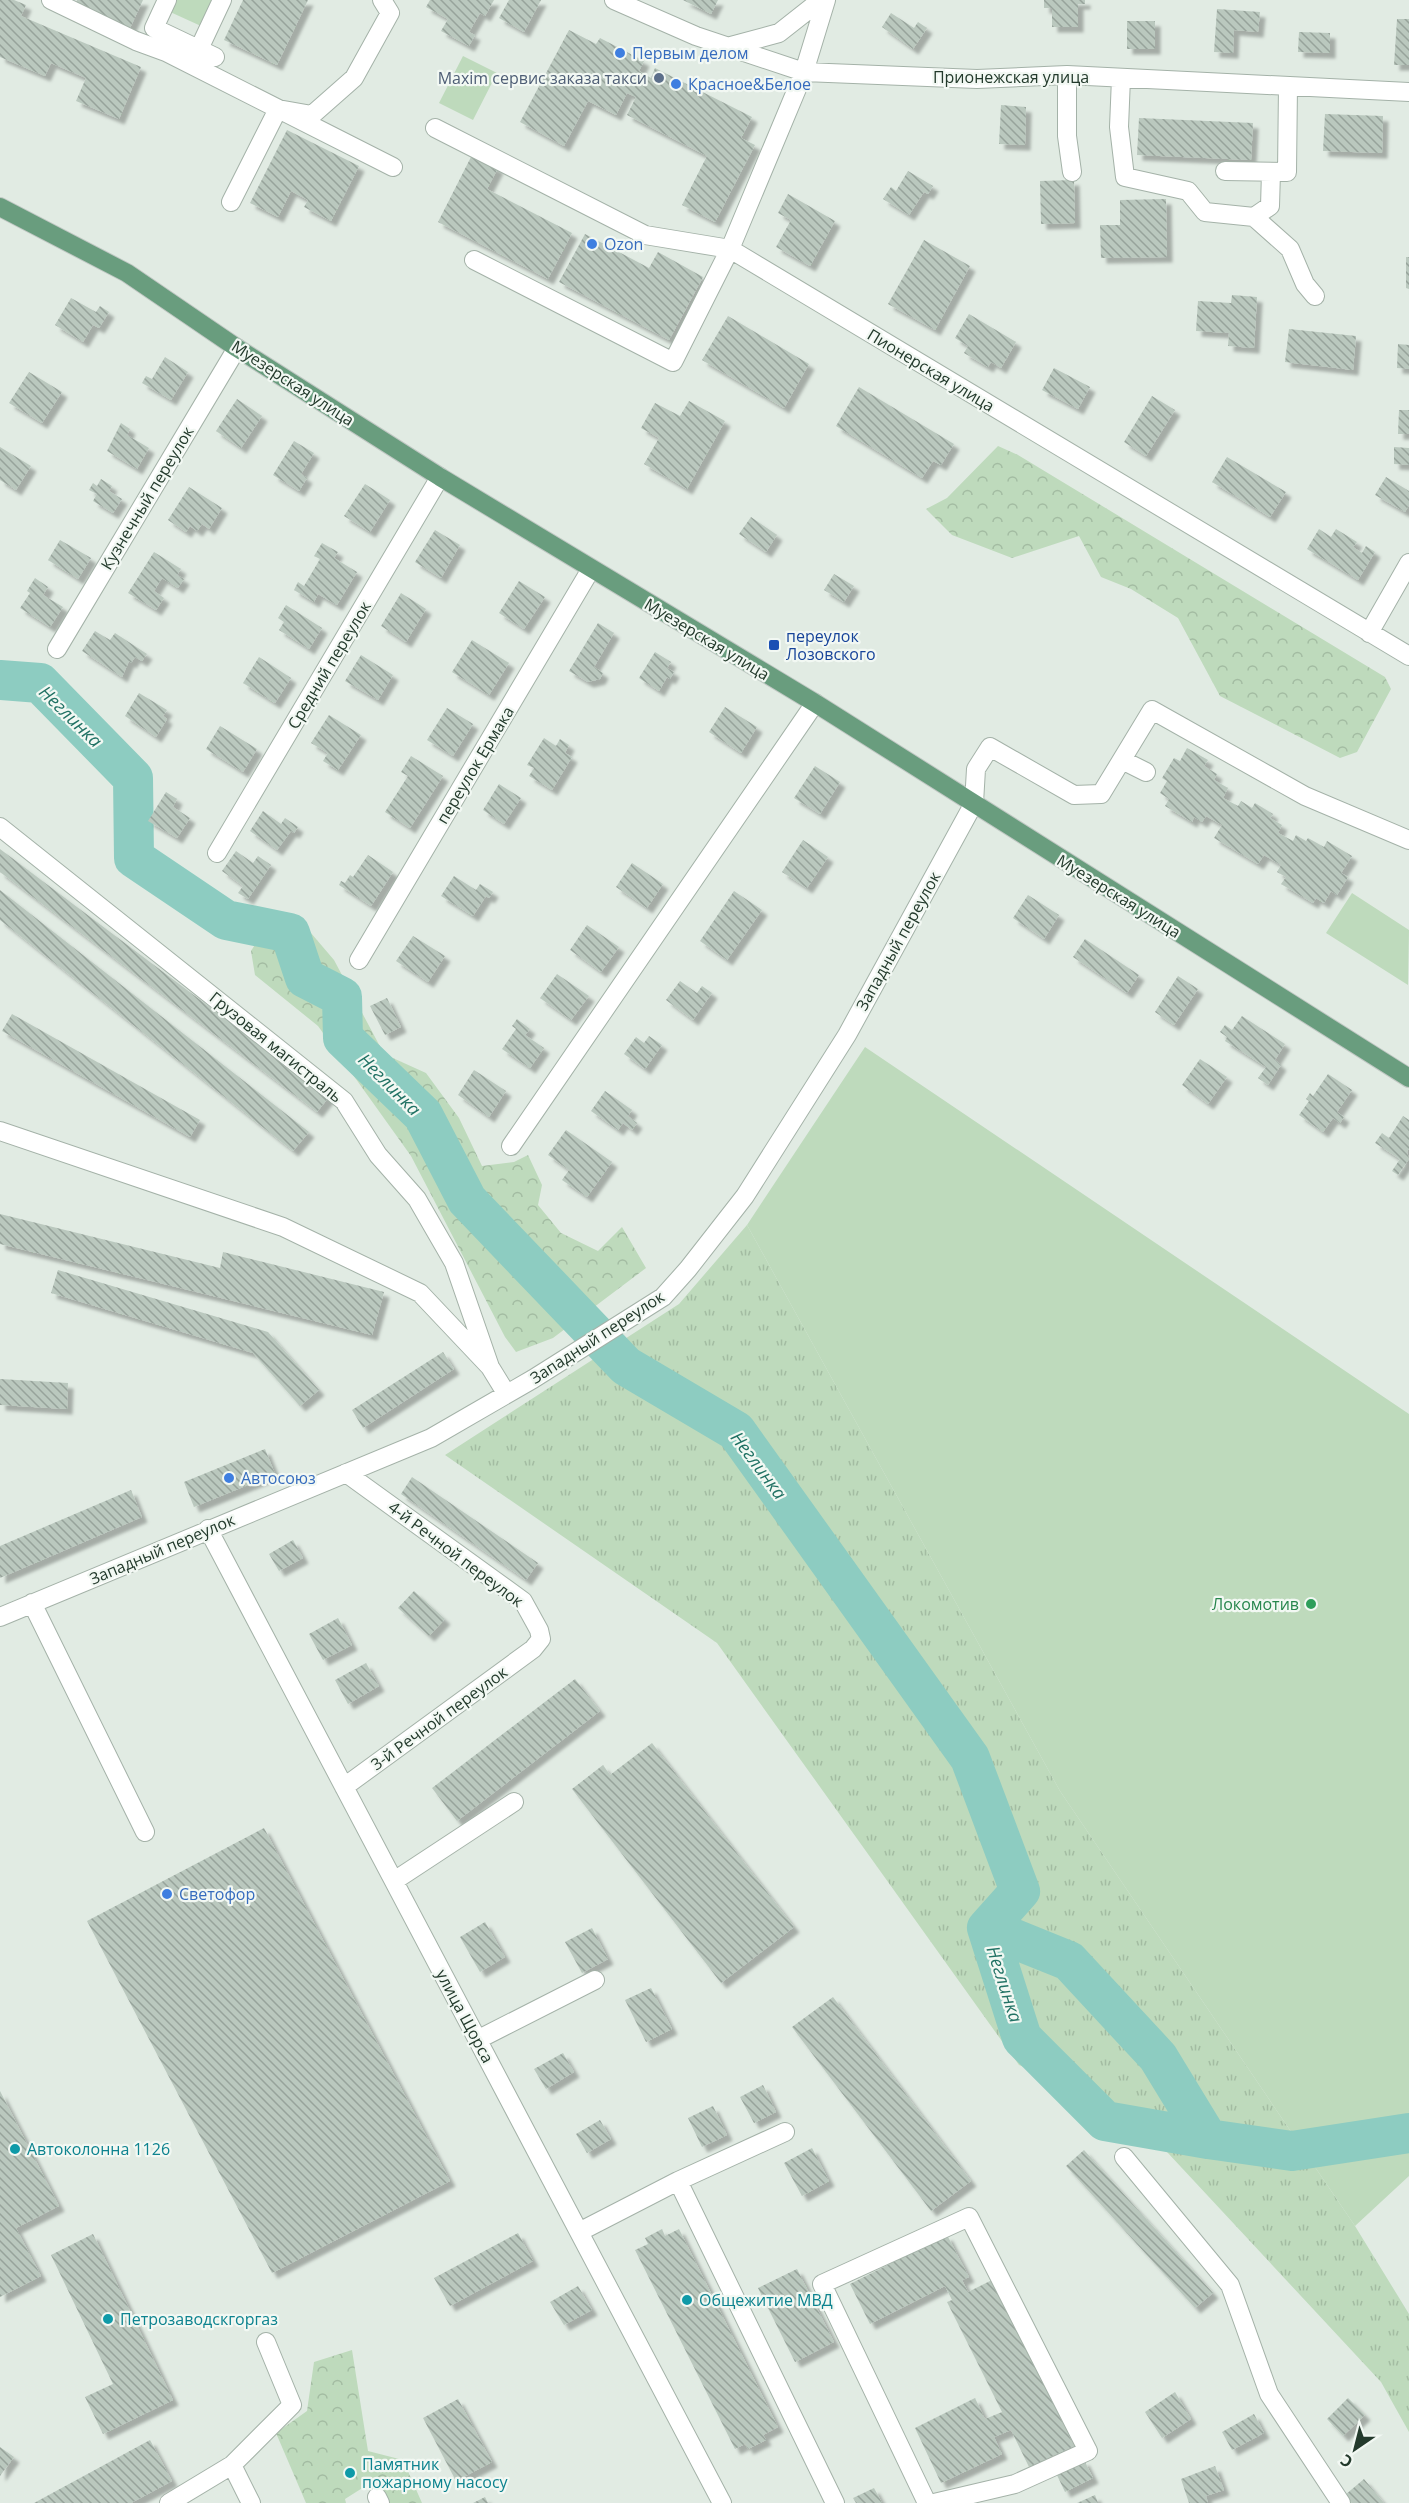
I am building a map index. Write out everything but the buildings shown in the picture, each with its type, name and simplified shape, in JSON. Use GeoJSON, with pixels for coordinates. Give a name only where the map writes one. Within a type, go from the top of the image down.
{"type":"FeatureCollection","features":[{"type":"Feature","properties":{"kind":"main road","name":"Муезерская улица"},"geometry":{"type":"LineString","coordinates":[[1,211],[127,273],[237,348],[440,477],[815,703],[1409,1078]]}},
{"type":"Feature","properties":{"kind":"street"},"geometry":{"type":"LineString","coordinates":[[51,0],[136,41],[167,50],[393,167]]}},
{"type":"Feature","properties":{"kind":"street"},"geometry":{"type":"LineString","coordinates":[[167,0],[154,28],[167,50]]}},
{"type":"Feature","properties":{"kind":"street"},"geometry":{"type":"LineString","coordinates":[[167,50],[207,53],[222,0]]}},
{"type":"Feature","properties":{"kind":"street"},"geometry":{"type":"LineString","coordinates":[[278,109],[312,115],[354,78],[390,13],[382,0]]}},
{"type":"Feature","properties":{"kind":"street","name":"Прионежская улица"},"geometry":{"type":"LineString","coordinates":[[614,0],[696,36],[804,72],[977,79],[1067,75],[1409,92]]}},
{"type":"Feature","properties":{"kind":"street"},"geometry":{"type":"LineString","coordinates":[[731,46],[779,33],[821,0]]}},
{"type":"Feature","properties":{"kind":"street"},"geometry":{"type":"LineString","coordinates":[[474,260],[673,362],[730,249],[804,72],[826,0]]}},
{"type":"Feature","properties":{"kind":"street"},"geometry":{"type":"LineString","coordinates":[[1067,75],[1067,136],[1072,172]]}},
{"type":"Feature","properties":{"kind":"street"},"geometry":{"type":"LineString","coordinates":[[1120,78],[1119,128],[1125,177],[1188,191],[1205,212],[1254,217],[1290,249],[1305,284],[1315,296]]}},
{"type":"Feature","properties":{"kind":"street"},"geometry":{"type":"LineString","coordinates":[[1225,171],[1287,172],[1287,86]]}},
{"type":"Feature","properties":{"kind":"street"},"geometry":{"type":"LineString","coordinates":[[231,202],[278,109]]}},
{"type":"Feature","properties":{"kind":"street","name":"Пионерская улица"},"geometry":{"type":"LineString","coordinates":[[435,128],[645,235],[730,249],[1409,656]]}},
{"type":"Feature","properties":{"kind":"street"},"geometry":{"type":"LineString","coordinates":[[1254,217],[1270,206],[1271,172]]}},
{"type":"Feature","properties":{"kind":"street","name":"Кузнечный переулок"},"geometry":{"type":"LineString","coordinates":[[57,649],[237,348]]}},
{"type":"Feature","properties":{"kind":"street","name":"Средний переулок"},"geometry":{"type":"LineString","coordinates":[[217,853],[440,477]]}},
{"type":"Feature","properties":{"kind":"street"},"geometry":{"type":"LineString","coordinates":[[1370,633],[1409,563]]}},
{"type":"Feature","properties":{"kind":"street","name":"переулок Ермака"},"geometry":{"type":"LineString","coordinates":[[359,960],[591,569]]}},
{"type":"Feature","properties":{"kind":"street"},"geometry":{"type":"LineString","coordinates":[[511,1146],[815,703]]}},
{"type":"Feature","properties":{"kind":"street"},"geometry":{"type":"LineString","coordinates":[[974,803],[976,769],[990,747],[1074,795],[1101,794],[1152,710],[1305,796],[1409,840]]}},
{"type":"Feature","properties":{"kind":"street"},"geometry":{"type":"LineString","coordinates":[[1122,760],[1146,772]]}},
{"type":"Feature","properties":{"kind":"street","name":"Западный переулок"},"geometry":{"type":"LineString","coordinates":[[0,1617],[431,1438],[533,1379],[663,1297],[745,1196],[847,1035],[974,803]]}},
{"type":"Feature","properties":{"kind":"street","name":"Грузовая магистраль"},"geometry":{"type":"LineString","coordinates":[[0,827],[344,1101],[378,1155],[417,1198],[454,1263],[490,1367]]}},
{"type":"Feature","properties":{"kind":"street"},"geometry":{"type":"LineString","coordinates":[[0,1131],[294,1232],[420,1293],[490,1367],[506,1393]]}},
{"type":"Feature","properties":{"kind":"street","name":"4-й Речной переулок"},"geometry":{"type":"LineString","coordinates":[[346,1473],[523,1601],[539,1630],[541,1639],[533,1649]]}},
{"type":"Feature","properties":{"kind":"street","name":"улица Щорса"},"geometry":{"type":"LineString","coordinates":[[208,1529],[722,2503]]}},
{"type":"Feature","properties":{"kind":"street"},"geometry":{"type":"LineString","coordinates":[[32,1603],[145,1832]]}},
{"type":"Feature","properties":{"kind":"street","name":"3-й Речной переулок"},"geometry":{"type":"LineString","coordinates":[[344,1787],[533,1649]]}},
{"type":"Feature","properties":{"kind":"street"},"geometry":{"type":"LineString","coordinates":[[394,1881],[514,1802]]}},
{"type":"Feature","properties":{"kind":"street"},"geometry":{"type":"LineString","coordinates":[[477,2040],[595,1980]]}},
{"type":"Feature","properties":{"kind":"street"},"geometry":{"type":"LineString","coordinates":[[579,2232],[678,2181],[785,2132]]}},
{"type":"Feature","properties":{"kind":"street"},"geometry":{"type":"LineString","coordinates":[[1124,2157],[1230,2285],[1269,2394],[1341,2503]]}},
{"type":"Feature","properties":{"kind":"street"},"geometry":{"type":"LineString","coordinates":[[678,2181],[835,2503]]}},
{"type":"Feature","properties":{"kind":"street"},"geometry":{"type":"LineString","coordinates":[[927,2503],[822,2284],[969,2217],[1088,2451],[1015,2484],[934,2503]]}},
{"type":"Feature","properties":{"kind":"street"},"geometry":{"type":"LineString","coordinates":[[169,2503],[232,2465],[292,2405],[266,2342]]}},
{"type":"Feature","properties":{"kind":"street"},"geometry":{"type":"LineString","coordinates":[[232,2465],[251,2503]]}},
{"type":"Feature","properties":{"kind":"green space"},"geometry":{"type":"Polygon","coordinates":[[[173,0],[214,0],[201,26],[168,11],[173,0]]]}},
{"type":"Feature","properties":{"kind":"green space"},"geometry":{"type":"Polygon","coordinates":[[[463,56],[497,73],[473,120],[439,103],[463,56]]]}},
{"type":"Feature","properties":{"kind":"green space"},"geometry":{"type":"Polygon","coordinates":[[[998,446],[1018,455],[1385,677],[1391,689],[1357,752],[1340,758],[1220,696],[1178,618],[1131,589],[1101,577],[1079,536],[1012,558],[952,535],[926,509],[947,498],[998,446]]]}},
{"type":"Feature","properties":{"kind":"green space"},"geometry":{"type":"Polygon","coordinates":[[[1352,893],[1409,930],[1408,985],[1326,933],[1352,893]]]}},
{"type":"Feature","properties":{"kind":"green space"},"geometry":{"type":"Polygon","coordinates":[[[299,919],[334,960],[384,1054],[426,1073],[459,1118],[482,1166],[514,1162],[528,1155],[542,1185],[538,1205],[561,1233],[598,1251],[622,1227],[646,1268],[553,1338],[516,1352],[505,1337],[411,1156],[318,1026],[255,975],[251,951],[259,938],[299,919]]]}},
{"type":"Feature","properties":{"kind":"green space"},"geometry":{"type":"Polygon","coordinates":[[[865,1047],[1409,1414],[1409,2176],[1355,2226],[1060,1791],[747,1225],[865,1047]]]}},
{"type":"Feature","properties":{"kind":"green space"},"geometry":{"type":"Polygon","coordinates":[[[747,1225],[1060,1791],[1355,2226],[1409,2314],[1409,2432],[1381,2382],[1127,2109],[1019,2065],[717,1643],[445,1455],[679,1304],[747,1225]]]}},
{"type":"Feature","properties":{"kind":"green space"},"geometry":{"type":"Polygon","coordinates":[[[352,2350],[368,2451],[403,2460],[422,2503],[388,2503],[375,2480],[345,2499],[346,2503],[306,2503],[276,2433],[307,2411],[314,2362],[352,2350]]]}},
{"type":"Feature","properties":{"kind":"waterway","name":"Неглинка"},"geometry":{"type":"LineString","coordinates":[[0,680],[40,683],[133,778],[134,858],[226,920],[290,933],[305,978],[342,997],[343,1038],[423,1115],[467,1200],[626,1366],[736,1431],[970,1758],[1020,1891],[987,1928],[1022,2038],[1105,2121],[1292,2151],[1409,2133]]}},
{"type":"Feature","properties":{"kind":"waterway"},"geometry":{"type":"LineString","coordinates":[[987,1928],[1069,1961],[1158,2057],[1208,2139]]}},
{"type":"Feature","properties":{"kind":"place","name":"Первым делом"},"geometry":{"type":"Point","coordinates":[620,53]}},
{"type":"Feature","properties":{"kind":"place","name":"Maxim сервис заказа такси"},"geometry":{"type":"Point","coordinates":[659,78]}},
{"type":"Feature","properties":{"kind":"place","name":"Красное&Белое"},"geometry":{"type":"Point","coordinates":[676,84]}},
{"type":"Feature","properties":{"kind":"place","name":"Ozon"},"geometry":{"type":"Point","coordinates":[592,244]}},
{"type":"Feature","properties":{"kind":"place","name":"переулок Лозовского"},"geometry":{"type":"Point","coordinates":[774,645]}},
{"type":"Feature","properties":{"kind":"place","name":"Автосоюз"},"geometry":{"type":"Point","coordinates":[229,1478]}},
{"type":"Feature","properties":{"kind":"place","name":"Локомотив"},"geometry":{"type":"Point","coordinates":[1311,1604]}},
{"type":"Feature","properties":{"kind":"place","name":"Светофор"},"geometry":{"type":"Point","coordinates":[167,1894]}},
{"type":"Feature","properties":{"kind":"place","name":"Автоколонна 1126"},"geometry":{"type":"Point","coordinates":[15,2149]}},
{"type":"Feature","properties":{"kind":"place","name":"Общежитие МВД"},"geometry":{"type":"Point","coordinates":[687,2300]}},
{"type":"Feature","properties":{"kind":"place","name":"Петрозаводскгоргаз"},"geometry":{"type":"Point","coordinates":[108,2319]}},
{"type":"Feature","properties":{"kind":"place","name":"Памятник пожарному насосу"},"geometry":{"type":"Point","coordinates":[350,2473]}}]}
